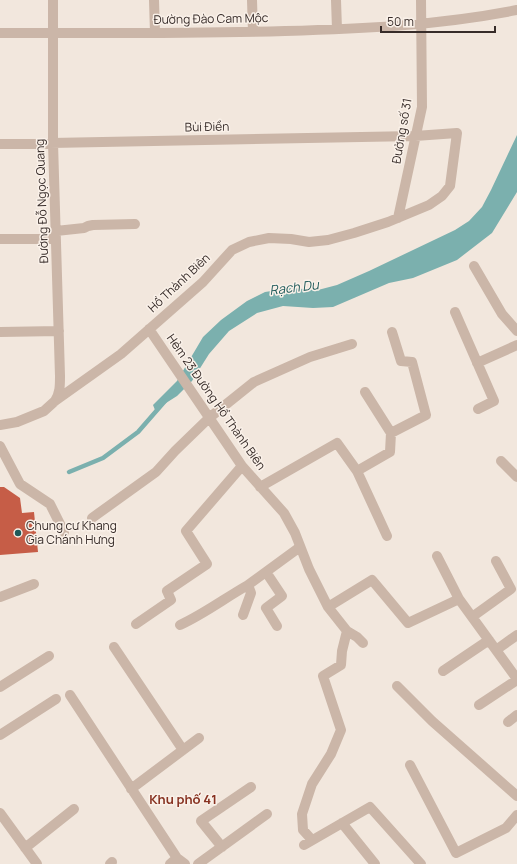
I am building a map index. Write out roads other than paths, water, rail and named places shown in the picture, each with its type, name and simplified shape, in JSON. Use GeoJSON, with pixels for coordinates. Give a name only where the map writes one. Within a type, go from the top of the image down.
{"type":"FeatureCollection","features":[{"type":"Feature","properties":{"kind":"street","name":"Đường Đỗ Ngọc Quang"},"geometry":{"type":"LineString","coordinates":[[53,0],[53,143],[60,388],[59,395],[55,401]]}},
{"type":"Feature","properties":{"kind":"street"},"geometry":{"type":"LineString","coordinates":[[154,0],[155,33]]}},
{"type":"Feature","properties":{"kind":"street"},"geometry":{"type":"LineString","coordinates":[[252,0],[253,32]]}},
{"type":"Feature","properties":{"kind":"street"},"geometry":{"type":"LineString","coordinates":[[336,0],[337,29]]}},
{"type":"Feature","properties":{"kind":"street","name":"Đường số 31"},"geometry":{"type":"LineString","coordinates":[[398,218],[422,107],[421,0]]}},
{"type":"Feature","properties":{"kind":"street","name":"Đường Đào Cam Mộc"},"geometry":{"type":"LineString","coordinates":[[0,33],[253,32],[337,29],[422,24],[484,17],[517,10]]}},
{"type":"Feature","properties":{"kind":"street","name":"Bùi Điền"},"geometry":{"type":"LineString","coordinates":[[0,144],[415,136],[457,133],[450,186],[442,196],[429,205],[398,218]]}},
{"type":"Feature","properties":{"kind":"street","name":"Hồ Thành Biên"},"geometry":{"type":"LineString","coordinates":[[0,425],[17,422],[44,411],[55,401],[121,354],[203,282],[232,250],[249,242],[269,238],[309,242],[328,240],[398,218]]}},
{"type":"Feature","properties":{"kind":"street"},"geometry":{"type":"LineString","coordinates":[[0,239],[56,235],[93,225],[135,224]]}},
{"type":"Feature","properties":{"kind":"street"},"geometry":{"type":"LineString","coordinates":[[474,266],[502,314],[517,331]]}},
{"type":"Feature","properties":{"kind":"street"},"geometry":{"type":"LineString","coordinates":[[455,312],[494,401],[478,409]]}},
{"type":"Feature","properties":{"kind":"street","name":"Hẻm 23 Đường Hồ Thành Biên"},"geometry":{"type":"LineString","coordinates":[[149,329],[242,466],[284,512],[309,570],[328,607],[347,631],[358,637],[363,644]]}},
{"type":"Feature","properties":{"kind":"street"},"geometry":{"type":"LineString","coordinates":[[0,332],[59,331]]}},
{"type":"Feature","properties":{"kind":"street"},"geometry":{"type":"LineString","coordinates":[[391,433],[426,415],[412,362],[401,360],[392,332]]}},
{"type":"Feature","properties":{"kind":"street"},"geometry":{"type":"LineString","coordinates":[[92,518],[156,472],[209,418],[254,382],[310,357],[352,344]]}},
{"type":"Feature","properties":{"kind":"street"},"geometry":{"type":"LineString","coordinates":[[477,363],[517,345]]}},
{"type":"Feature","properties":{"kind":"street"},"geometry":{"type":"LineString","coordinates":[[357,472],[390,452],[391,433],[365,392]]}},
{"type":"Feature","properties":{"kind":"street"},"geometry":{"type":"LineString","coordinates":[[260,487],[337,443],[357,472],[387,536]]}},
{"type":"Feature","properties":{"kind":"street"},"geometry":{"type":"LineString","coordinates":[[0,446],[20,484],[50,504],[64,532]]}},
{"type":"Feature","properties":{"kind":"street"},"geometry":{"type":"LineString","coordinates":[[501,461],[517,477]]}},
{"type":"Feature","properties":{"kind":"street"},"geometry":{"type":"LineString","coordinates":[[136,624],[171,600],[167,591],[207,564],[186,531],[242,466]]}},
{"type":"Feature","properties":{"kind":"street"},"geometry":{"type":"LineString","coordinates":[[180,625],[202,614],[248,585],[300,547]]}},
{"type":"Feature","properties":{"kind":"street"},"geometry":{"type":"LineString","coordinates":[[437,556],[459,599],[517,680],[479,705]]}},
{"type":"Feature","properties":{"kind":"street"},"geometry":{"type":"LineString","coordinates":[[472,617],[511,589],[496,561]]}},
{"type":"Feature","properties":{"kind":"street"},"geometry":{"type":"LineString","coordinates":[[266,572],[282,596],[266,608],[277,626]]}},
{"type":"Feature","properties":{"kind":"street"},"geometry":{"type":"LineString","coordinates":[[328,607],[372,580],[408,623],[459,599]]}},
{"type":"Feature","properties":{"kind":"street"},"geometry":{"type":"LineString","coordinates":[[0,597],[34,584]]}},
{"type":"Feature","properties":{"kind":"street"},"geometry":{"type":"LineString","coordinates":[[243,616],[251,593],[248,585]]}},
{"type":"Feature","properties":{"kind":"street"},"geometry":{"type":"LineString","coordinates":[[347,631],[342,651],[342,665],[324,676],[341,730],[331,754],[312,784],[302,814],[303,830],[308,842],[370,807],[421,864]]}},
{"type":"Feature","properties":{"kind":"street"},"geometry":{"type":"LineString","coordinates":[[496,650],[517,635]]}},
{"type":"Feature","properties":{"kind":"street"},"geometry":{"type":"LineString","coordinates":[[443,671],[489,640]]}},
{"type":"Feature","properties":{"kind":"street"},"geometry":{"type":"LineString","coordinates":[[114,647],[183,750]]}},
{"type":"Feature","properties":{"kind":"street"},"geometry":{"type":"LineString","coordinates":[[0,687],[48,656]]}},
{"type":"Feature","properties":{"kind":"street"},"geometry":{"type":"LineString","coordinates":[[397,686],[432,720],[517,796]]}},
{"type":"Feature","properties":{"kind":"street"},"geometry":{"type":"LineString","coordinates":[[70,695],[177,862]]}},
{"type":"Feature","properties":{"kind":"street"},"geometry":{"type":"LineString","coordinates":[[0,735],[56,699]]}},
{"type":"Feature","properties":{"kind":"street"},"geometry":{"type":"LineString","coordinates":[[508,722],[517,715]]}},
{"type":"Feature","properties":{"kind":"street"},"geometry":{"type":"LineString","coordinates":[[131,789],[199,738]]}},
{"type":"Feature","properties":{"kind":"street"},"geometry":{"type":"LineString","coordinates":[[410,765],[456,853],[506,828],[517,815]]}},
{"type":"Feature","properties":{"kind":"street"},"geometry":{"type":"LineString","coordinates":[[222,847],[201,821],[251,787]]}},
{"type":"Feature","properties":{"kind":"street"},"geometry":{"type":"LineString","coordinates":[[25,848],[74,809]]}},
{"type":"Feature","properties":{"kind":"street"},"geometry":{"type":"LineString","coordinates":[[0,813],[37,864]]}},
{"type":"Feature","properties":{"kind":"street"},"geometry":{"type":"LineString","coordinates":[[198,864],[267,814]]}},
{"type":"Feature","properties":{"kind":"street"},"geometry":{"type":"LineString","coordinates":[[342,823],[375,864]]}},
{"type":"Feature","properties":{"kind":"water"},"geometry":{"type":"Polygon","coordinates":[[[517,135],[517,192],[492,233],[457,260],[413,278],[389,283],[333,307],[313,308],[283,306],[257,313],[229,331],[209,354],[192,381],[177,396],[155,410],[153,405],[177,381],[203,337],[221,320],[247,301],[265,292],[291,288],[318,290],[337,285],[455,230],[469,221],[482,207],[517,135]]]}},
{"type":"Feature","properties":{"kind":"waterway","name":"Rạch Du"},"geometry":{"type":"LineString","coordinates":[[69,472],[103,458],[138,432],[165,401]]}},
{"type":"Feature","properties":{"kind":"place","name":"Chung cư Khang Gia Chánh Hưng"},"geometry":{"type":"Point","coordinates":[18,533]}},
{"type":"Feature","properties":{"kind":"district","name":"Khu phố 41"},"geometry":{"type":"Point","coordinates":[183,799]}}]}
